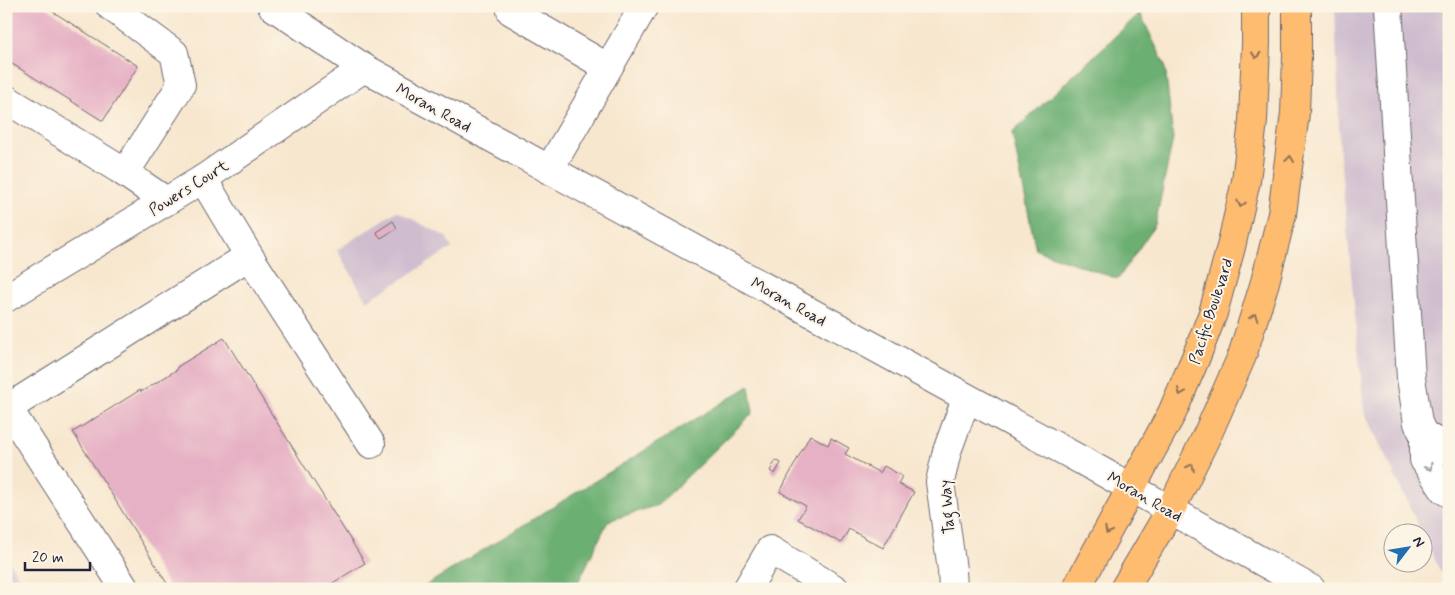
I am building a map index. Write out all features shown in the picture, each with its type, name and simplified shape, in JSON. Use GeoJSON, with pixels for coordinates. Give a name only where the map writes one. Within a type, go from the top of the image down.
{"type":"FeatureCollection","features":[{"type":"Feature","properties":{"kind":"main road","name":"Pacific Boulevard"},"geometry":{"type":"LineString","coordinates":[[1076,589],[1172,413],[1212,313],[1231,247],[1246,181],[1252,125],[1256,6]]}},
{"type":"Feature","properties":{"kind":"main road"},"geometry":{"type":"LineString","coordinates":[[1124,589],[1170,511],[1242,356],[1265,282],[1282,214],[1295,113],[1297,6]]}},
{"type":"Feature","properties":{"kind":"street"},"geometry":{"type":"LineString","coordinates":[[110,6],[174,53],[181,85],[125,173]]}},
{"type":"Feature","properties":{"kind":"street","name":"Moran Road"},"geometry":{"type":"LineString","coordinates":[[272,6],[364,68],[1131,488],[1311,589]]}},
{"type":"Feature","properties":{"kind":"street"},"geometry":{"type":"LineString","coordinates":[[549,170],[644,6]]}},
{"type":"Feature","properties":{"kind":"street"},"geometry":{"type":"LineString","coordinates":[[1388,6],[1411,378],[1418,423],[1424,435],[1424,460],[1444,490],[1449,493]]}},
{"type":"Feature","properties":{"kind":"street"},"geometry":{"type":"LineString","coordinates":[[511,11],[607,67]]}},
{"type":"Feature","properties":{"kind":"street","name":"Powers Court"},"geometry":{"type":"LineString","coordinates":[[6,298],[203,179],[364,68]]}},
{"type":"Feature","properties":{"kind":"street"},"geometry":{"type":"LineString","coordinates":[[6,99],[125,173],[166,201]]}},
{"type":"Feature","properties":{"kind":"street"},"geometry":{"type":"LineString","coordinates":[[203,179],[249,256],[371,444]]}},
{"type":"Feature","properties":{"kind":"street"},"geometry":{"type":"LineString","coordinates":[[125,589],[7,407],[249,256]]}},
{"type":"Feature","properties":{"kind":"street","name":"Tag Way"},"geometry":{"type":"LineString","coordinates":[[953,589],[940,482],[947,451],[966,398]]}},
{"type":"Feature","properties":{"kind":"street"},"geometry":{"type":"LineString","coordinates":[[1424,435],[1446,447],[1449,451]]}},
{"type":"Feature","properties":{"kind":"street"},"geometry":{"type":"LineString","coordinates":[[747,589],[770,550],[835,589]]}},
{"type":"Feature","properties":{"kind":"shaded area"},"geometry":{"type":"Polygon","coordinates":[[[1335,6],[1449,6],[1449,579],[1442,575],[1432,554],[1432,522],[1417,522],[1364,411],[1340,155],[1335,6]]]}},
{"type":"Feature","properties":{"kind":"shaded area"},"geometry":{"type":"Polygon","coordinates":[[[397,211],[446,237],[452,248],[367,301],[337,250],[397,211]]]}},
{"type":"Feature","properties":{"kind":"shaded area"},"geometry":{"type":"Polygon","coordinates":[[[6,556],[26,589],[6,589],[6,556]]]}},
{"type":"Feature","properties":{"kind":"green space"},"geometry":{"type":"Polygon","coordinates":[[[1140,13],[1165,65],[1173,139],[1155,225],[1118,279],[1036,250],[1012,133],[1140,13]]]}},
{"type":"Feature","properties":{"kind":"green space"},"geometry":{"type":"Polygon","coordinates":[[[749,386],[753,413],[658,505],[608,521],[575,589],[420,589],[749,386]]]}},
{"type":"Feature","properties":{"kind":"building"},"geometry":{"type":"Polygon","coordinates":[[[8,6],[44,6],[138,66],[103,121],[6,60],[6,9],[8,6]]]}},
{"type":"Feature","properties":{"kind":"building"},"geometry":{"type":"Polygon","coordinates":[[[393,221],[397,228],[381,238],[376,232],[393,221]]]}},
{"type":"Feature","properties":{"kind":"building"},"geometry":{"type":"Polygon","coordinates":[[[224,338],[365,563],[323,589],[163,589],[168,585],[73,432],[140,390],[141,392],[178,369],[177,367],[224,338]]]}},
{"type":"Feature","properties":{"kind":"building"},"geometry":{"type":"Polygon","coordinates":[[[810,435],[828,445],[831,438],[849,448],[845,454],[880,473],[884,466],[902,476],[898,484],[914,492],[883,548],[849,529],[841,543],[798,519],[806,506],[780,492],[810,435]]]}},
{"type":"Feature","properties":{"kind":"building"},"geometry":{"type":"Polygon","coordinates":[[[776,460],[781,463],[775,474],[770,471],[776,460]]]}}]}
